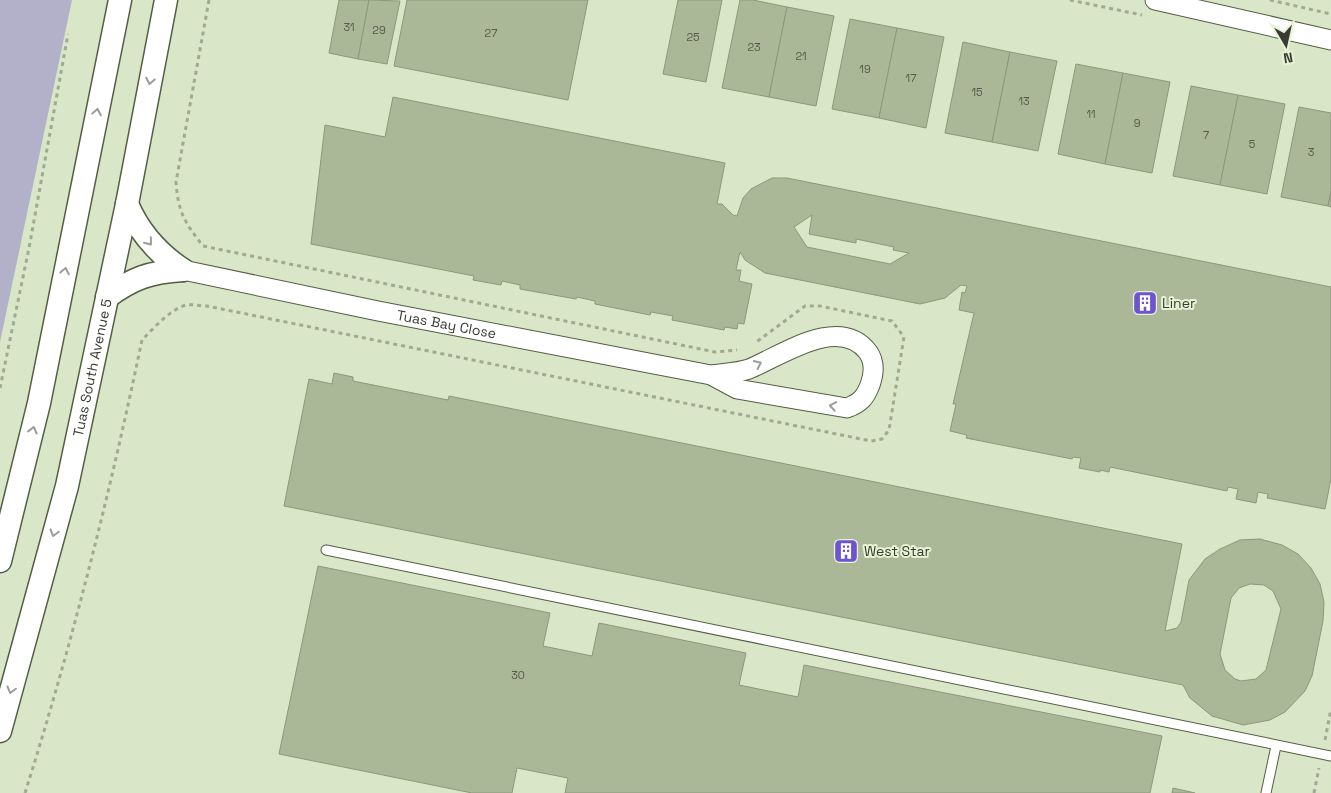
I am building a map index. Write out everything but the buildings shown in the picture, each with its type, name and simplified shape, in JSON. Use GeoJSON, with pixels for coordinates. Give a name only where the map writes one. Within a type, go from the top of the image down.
{"type":"FeatureCollection","features":[{"type":"Feature","properties":{"kind":"street"},"geometry":{"type":"LineString","coordinates":[[0,561],[39,403],[120,0]]}},
{"type":"Feature","properties":{"kind":"street","name":"Tuas South Avenue 5"},"geometry":{"type":"LineString","coordinates":[[0,731],[67,486],[127,204],[166,0]]}},
{"type":"Feature","properties":{"kind":"street"},"geometry":{"type":"LineString","coordinates":[[1155,0],[1331,40]]}},
{"type":"Feature","properties":{"kind":"street"},"geometry":{"type":"LineString","coordinates":[[127,204],[134,222],[154,247],[166,259],[183,270]]}},
{"type":"Feature","properties":{"kind":"street"},"geometry":{"type":"LineString","coordinates":[[107,297],[128,282],[142,276],[156,272],[183,270]]}},
{"type":"Feature","properties":{"kind":"street","name":"Tuas Bay Close"},"geometry":{"type":"LineString","coordinates":[[183,270],[378,311],[711,375],[737,389],[847,408],[857,404],[865,397],[873,378],[874,368],[871,356],[864,347],[843,336],[820,338],[799,344],[747,369],[711,375]]}},
{"type":"Feature","properties":{"kind":"lane"},"geometry":{"type":"LineString","coordinates":[[326,550],[1331,756]]}},
{"type":"Feature","properties":{"kind":"lane"},"geometry":{"type":"LineString","coordinates":[[1266,793],[1276,746]]}},
{"type":"Feature","properties":{"kind":"path"},"geometry":{"type":"LineString","coordinates":[[209,0],[176,182],[177,203],[185,223],[204,246],[715,352],[738,350]]}},
{"type":"Feature","properties":{"kind":"path"},"geometry":{"type":"LineString","coordinates":[[1270,0],[1331,14]]}},
{"type":"Feature","properties":{"kind":"path"},"geometry":{"type":"LineString","coordinates":[[0,388],[29,248],[68,34]]}},
{"type":"Feature","properties":{"kind":"path"},"geometry":{"type":"LineString","coordinates":[[25,793],[55,696],[100,531],[142,340],[159,323],[181,308],[188,305],[206,306],[871,441],[882,439],[889,430],[904,337],[892,321],[820,306],[805,306],[746,346]]}},
{"type":"Feature","properties":{"kind":"shaded area"},"geometry":{"type":"Polygon","coordinates":[[[0,0],[72,0],[0,342],[0,0]]]}},
{"type":"Feature","properties":{"kind":"place","name":"Liner"},"geometry":{"type":"Point","coordinates":[1145,303]}},
{"type":"Feature","properties":{"kind":"place","name":"West Star"},"geometry":{"type":"Point","coordinates":[846,551]}}]}
